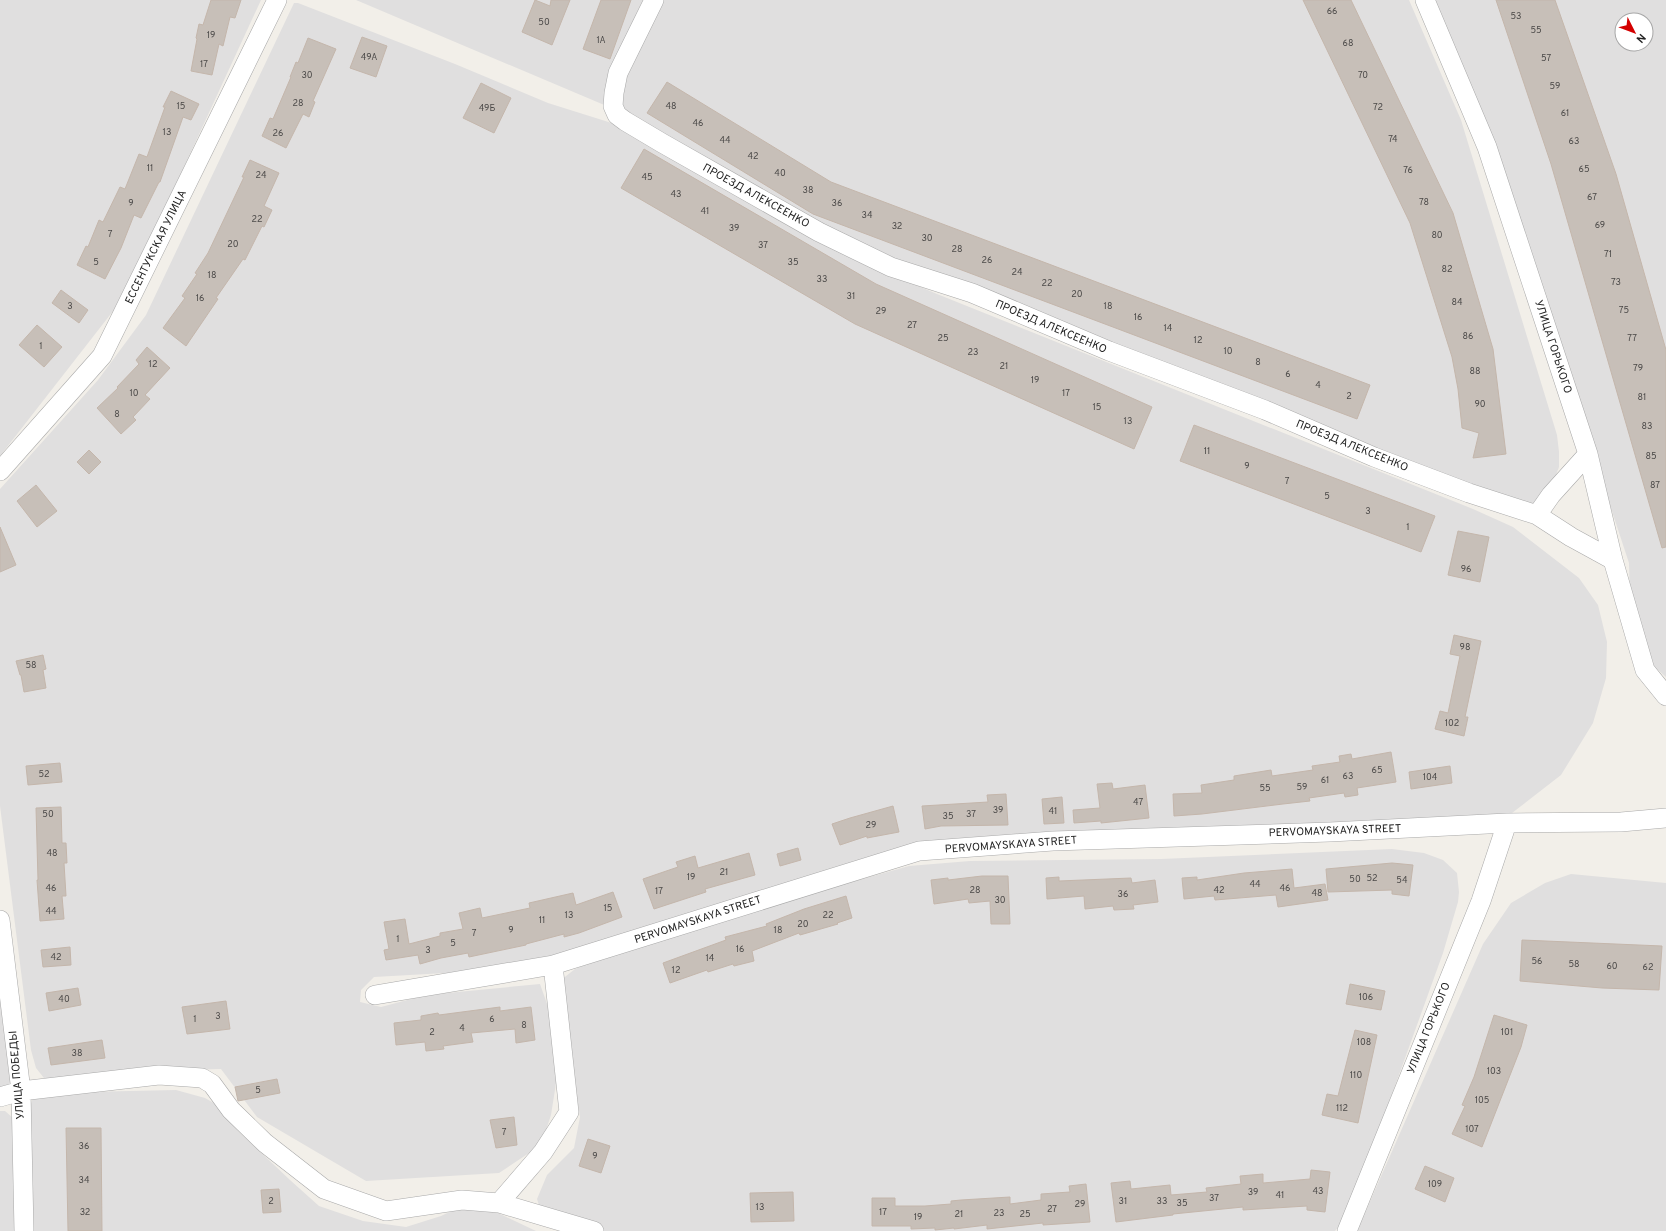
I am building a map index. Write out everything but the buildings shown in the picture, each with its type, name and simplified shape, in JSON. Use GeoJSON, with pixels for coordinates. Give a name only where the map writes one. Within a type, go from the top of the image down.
{"type":"FeatureCollection","features":[{"type":"Feature","properties":{"kind":"street","name":"ЕССЕНТУКСКАЯ УЛИЦА"},"geometry":{"type":"LineString","coordinates":[[0,471],[102,356],[277,0]]}},
{"type":"Feature","properties":{"kind":"street","name":"ПРОЕЗД АЛЕКСЕЕНКО"},"geometry":{"type":"LineString","coordinates":[[654,0],[618,73],[613,106],[617,115],[662,143],[819,232],[891,267],[972,293],[1109,351],[1265,410],[1374,456],[1469,493],[1537,515],[1565,534],[1613,560]]}},
{"type":"Feature","properties":{"kind":"street","name":"УЛИЦА ГОРЬКОГО"},"geometry":{"type":"LineString","coordinates":[[1425,0],[1487,147],[1588,454],[1613,560],[1645,670],[1666,696]]}},
{"type":"Feature","properties":{"kind":"street"},"geometry":{"type":"LineString","coordinates":[[1537,515],[1551,495],[1588,454]]}},
{"type":"Feature","properties":{"kind":"street","name":"PERVOMAYSKAYA STREET"},"geometry":{"type":"LineString","coordinates":[[375,995],[553,965],[919,851],[1053,841],[1337,831],[1507,823],[1621,822],[1666,818]]}},
{"type":"Feature","properties":{"kind":"street","name":"УЛИЦА ГОРЬКОГО"},"geometry":{"type":"LineString","coordinates":[[1347,1231],[1481,901],[1507,823]]}},
{"type":"Feature","properties":{"kind":"street","name":"УЛИЦА ПОБЕДЫ"},"geometry":{"type":"LineString","coordinates":[[0,920],[21,1091],[24,1231]]}},
{"type":"Feature","properties":{"kind":"street"},"geometry":{"type":"LineString","coordinates":[[499,1203],[543,1152],[569,1112],[553,965]]}},
{"type":"Feature","properties":{"kind":"street"},"geometry":{"type":"LineString","coordinates":[[0,1097],[21,1091],[159,1075],[202,1078],[212,1084],[231,1110],[265,1143],[324,1189],[386,1211],[462,1200],[499,1203],[594,1231]]}},
{"type":"Feature","properties":{"kind":"shaded area"},"geometry":{"type":"Polygon","coordinates":[[[0,0],[261,0],[124,297],[0,456],[0,0]]]}},
{"type":"Feature","properties":{"kind":"shaded area"},"geometry":{"type":"Polygon","coordinates":[[[356,0],[1409,0],[1461,120],[1557,435],[1559,467],[1554,480],[1534,504],[1514,502],[906,271],[609,107],[356,0]]]}},
{"type":"Feature","properties":{"kind":"shaded area"},"geometry":{"type":"Polygon","coordinates":[[[1430,0],[1666,0],[1666,677],[1631,646],[1629,563],[1492,146],[1430,0]]]}},
{"type":"Feature","properties":{"kind":"shaded area"},"geometry":{"type":"Polygon","coordinates":[[[294,3],[298,3],[455,64],[548,103],[618,125],[858,260],[937,294],[1473,509],[1513,527],[1579,578],[1598,605],[1607,642],[1606,678],[1593,723],[1561,775],[1512,813],[1462,819],[868,857],[584,950],[481,971],[374,977],[361,990],[360,1002],[381,1007],[426,995],[540,984],[551,1015],[557,1077],[551,1115],[541,1145],[499,1173],[366,1181],[257,1117],[221,1069],[146,1071],[58,1080],[44,1078],[36,1068],[31,1050],[0,806],[0,489],[98,380],[146,315],[294,3]]]}},
{"type":"Feature","properties":{"kind":"shaded area"},"geometry":{"type":"Polygon","coordinates":[[[1392,849],[1424,853],[1443,860],[1457,873],[1459,892],[1458,902],[1443,953],[1365,1169],[1339,1226],[1335,1231],[582,1231],[544,1220],[537,1199],[547,1175],[574,1148],[580,1117],[567,1036],[561,980],[575,969],[600,959],[737,914],[909,866],[970,861],[1161,859],[1392,849]]]}},
{"type":"Feature","properties":{"kind":"shaded area"},"geometry":{"type":"Polygon","coordinates":[[[1571,874],[1666,883],[1666,1231],[1357,1231],[1483,944],[1511,903],[1545,883],[1571,874]]]}},
{"type":"Feature","properties":{"kind":"shaded area"},"geometry":{"type":"Polygon","coordinates":[[[0,968],[14,1077],[10,1087],[0,1091],[0,968]]]}},
{"type":"Feature","properties":{"kind":"shaded area"},"geometry":{"type":"Polygon","coordinates":[[[176,1090],[205,1098],[219,1106],[238,1131],[319,1206],[363,1221],[406,1227],[441,1216],[456,1209],[474,1209],[498,1213],[536,1231],[28,1231],[31,1104],[37,1093],[176,1090]]]}},
{"type":"Feature","properties":{"kind":"shaded area"},"geometry":{"type":"Polygon","coordinates":[[[0,1111],[5,1111],[13,1118],[15,1231],[0,1231],[0,1111]]]}}]}
